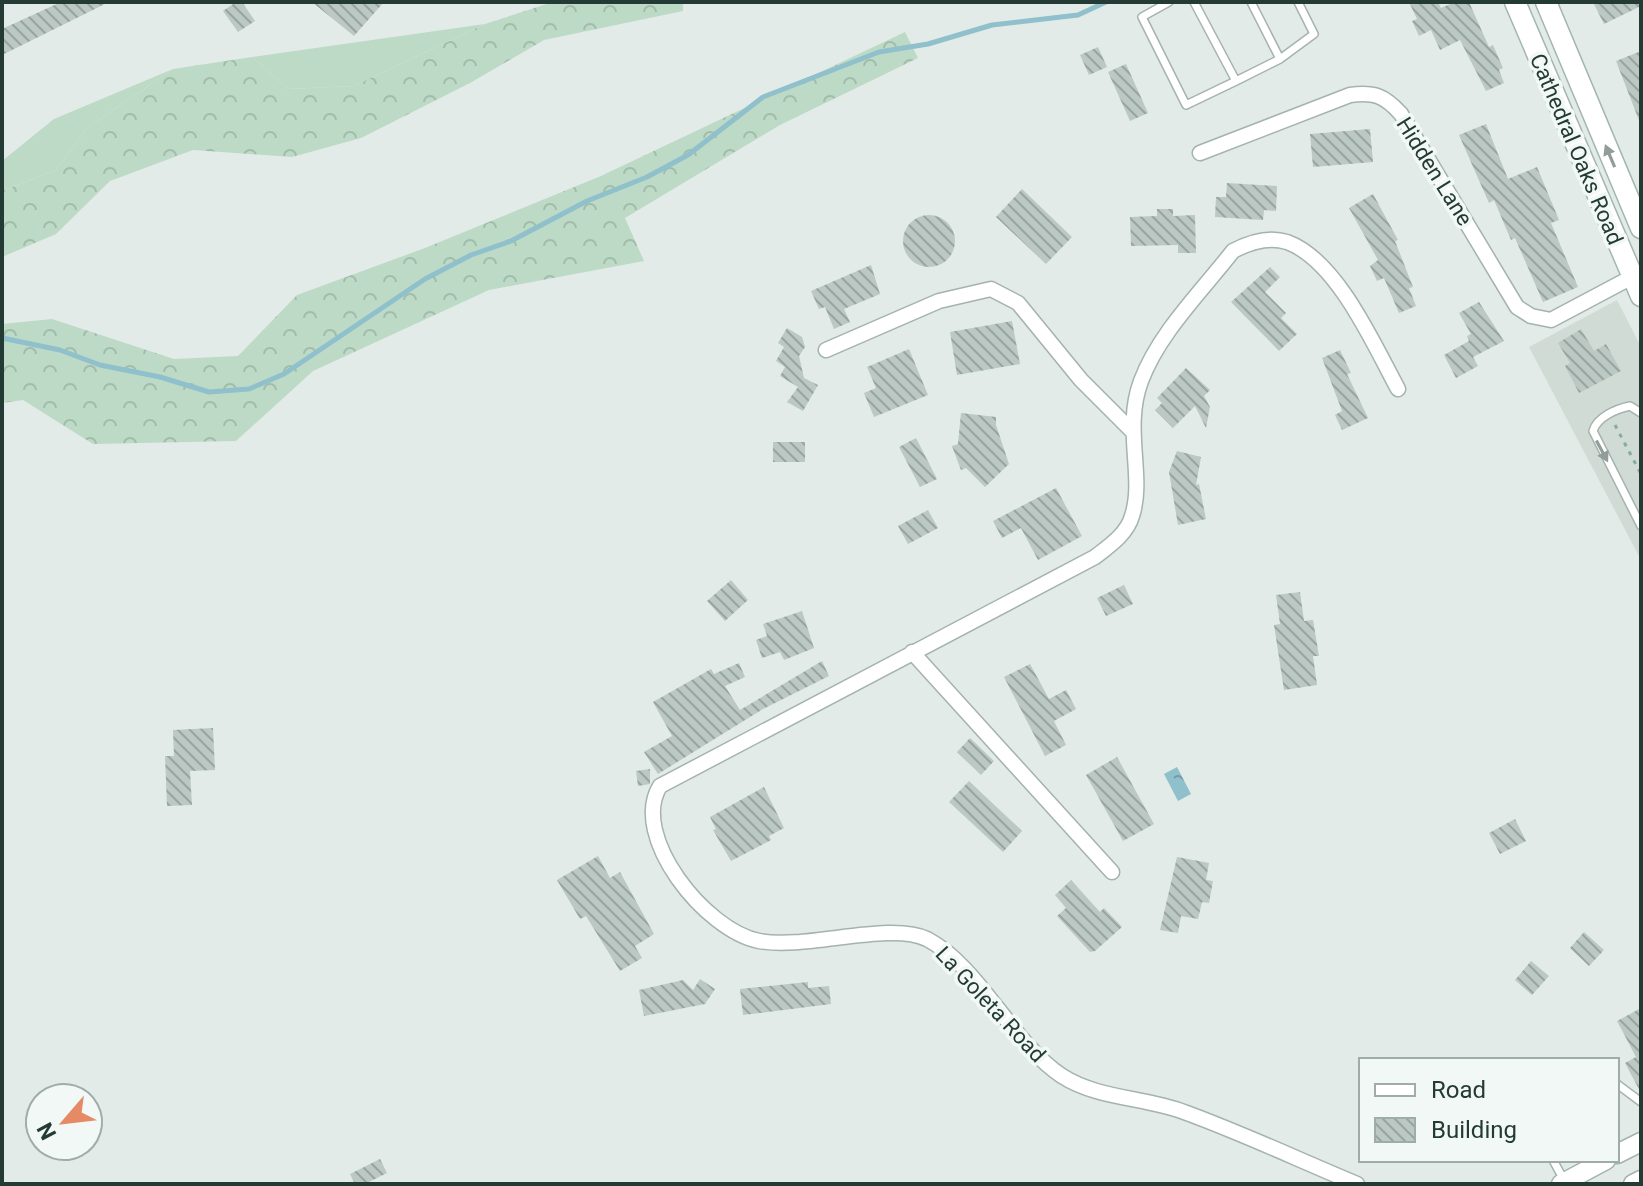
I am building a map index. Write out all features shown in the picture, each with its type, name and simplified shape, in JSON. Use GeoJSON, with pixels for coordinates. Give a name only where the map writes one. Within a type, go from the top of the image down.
{"type":"FeatureCollection","features":[{"type":"Feature","properties":{"kind":"main road","name":"Cathedral Oaks Road"},"geometry":{"type":"LineString","coordinates":[[1515,2],[1637,287]]}},
{"type":"Feature","properties":{"kind":"main road","name":"Cathedral Oaks Road"},"geometry":{"type":"LineString","coordinates":[[1546,2],[1641,228]]}},
{"type":"Feature","properties":{"kind":"street","name":"Hidden Lane"},"geometry":{"type":"LineString","coordinates":[[1200,153],[1350,95],[1373,92],[1388,100],[1401,114],[1517,307],[1531,316],[1551,320],[1637,287]]}},
{"type":"Feature","properties":{"kind":"street","name":"La Goleta Road"},"geometry":{"type":"LineString","coordinates":[[1357,1184],[1182,1111],[1089,1089],[1064,1077],[1042,1060],[944,949],[923,937],[898,933],[830,941],[758,941],[723,926],[693,901],[675,874],[650,817],[652,799],[660,786],[1095,557],[1119,537],[1132,517],[1132,431],[1137,394],[1153,353],[1233,251],[1268,239],[1288,242],[1311,258],[1354,308],[1398,389]]}},
{"type":"Feature","properties":{"kind":"street"},"geometry":{"type":"LineString","coordinates":[[826,350],[939,301],[991,289],[1018,303],[1081,380],[1132,431]]}},
{"type":"Feature","properties":{"kind":"street"},"geometry":{"type":"LineString","coordinates":[[912,652],[1112,872]]}},
{"type":"Feature","properties":{"kind":"street"},"geometry":{"type":"LineString","coordinates":[[1619,1153],[1641,1142]]}},
{"type":"Feature","properties":{"kind":"street"},"geometry":{"type":"LineString","coordinates":[[1563,1183],[1602,1162]]}},
{"type":"Feature","properties":{"kind":"street"},"geometry":{"type":"LineString","coordinates":[[1633,1184],[1641,1180]]}},
{"type":"Feature","properties":{"kind":"lane"},"geometry":{"type":"LineString","coordinates":[[1169,2],[1142,17],[1186,105],[1280,59],[1314,34],[1298,2]]}},
{"type":"Feature","properties":{"kind":"lane"},"geometry":{"type":"LineString","coordinates":[[1194,2],[1236,81]]}},
{"type":"Feature","properties":{"kind":"lane"},"geometry":{"type":"LineString","coordinates":[[1251,2],[1280,59]]}},
{"type":"Feature","properties":{"kind":"lane"},"geometry":{"type":"LineString","coordinates":[[1641,413],[1632,407],[1622,408],[1600,420],[1593,431],[1641,526]]}},
{"type":"Feature","properties":{"kind":"lane"},"geometry":{"type":"LineString","coordinates":[[1619,1086],[1641,1102]]}},
{"type":"Feature","properties":{"kind":"lane"},"geometry":{"type":"LineString","coordinates":[[1554,1162],[1563,1183]]}},
{"type":"Feature","properties":{"kind":"path"},"geometry":{"type":"LineString","coordinates":[[1613,421],[1641,474]]}},
{"type":"Feature","properties":{"kind":"shaded area"},"geometry":{"type":"Polygon","coordinates":[[[1617,300],[1641,347],[1641,560],[1529,347],[1617,300]]]}},
{"type":"Feature","properties":{"kind":"green space"},"geometry":{"type":"Polygon","coordinates":[[[553,2],[683,2],[683,11],[544,40],[470,83],[361,138],[292,157],[193,150],[110,181],[56,234],[2,257],[2,191],[56,170],[87,128],[173,69],[252,57],[288,89],[354,86],[485,24],[553,2]]]}},
{"type":"Feature","properties":{"kind":"green space"},"geometry":{"type":"Polygon","coordinates":[[[485,24],[354,86],[288,89],[252,57],[485,24]]]}},
{"type":"Feature","properties":{"kind":"green space"},"geometry":{"type":"Polygon","coordinates":[[[905,32],[918,58],[780,125],[625,218],[644,261],[489,290],[313,371],[236,441],[93,444],[23,400],[2,403],[2,324],[52,319],[174,359],[238,356],[297,295],[425,248],[601,176],[905,32]]]}},
{"type":"Feature","properties":{"kind":"green space"},"geometry":{"type":"Polygon","coordinates":[[[173,69],[87,128],[56,170],[2,191],[2,161],[54,119],[173,69]]]}},
{"type":"Feature","properties":{"kind":"water"},"geometry":{"type":"Polygon","coordinates":[[[1177,767],[1191,794],[1178,801],[1164,774],[1177,767]]]}},
{"type":"Feature","properties":{"kind":"building"},"geometry":{"type":"Polygon","coordinates":[[[61,2],[109,2],[2,55],[2,29],[61,2]]]}},
{"type":"Feature","properties":{"kind":"building"},"geometry":{"type":"Polygon","coordinates":[[[236,2],[242,2],[255,21],[238,32],[223,11],[236,2]]]}},
{"type":"Feature","properties":{"kind":"building"},"geometry":{"type":"Polygon","coordinates":[[[312,2],[384,2],[354,36],[312,2]]]}},
{"type":"Feature","properties":{"kind":"building"},"geometry":{"type":"Polygon","coordinates":[[[1409,2],[1438,2],[1441,8],[1455,2],[1469,2],[1489,47],[1493,45],[1503,68],[1499,70],[1504,83],[1486,91],[1460,40],[1440,50],[1431,30],[1419,36],[1412,21],[1417,19],[1409,2]]]}},
{"type":"Feature","properties":{"kind":"building"},"geometry":{"type":"Polygon","coordinates":[[[1593,2],[1641,2],[1641,6],[1604,24],[1593,2]]]}},
{"type":"Feature","properties":{"kind":"building"},"geometry":{"type":"Polygon","coordinates":[[[1098,47],[1107,67],[1089,75],[1080,55],[1098,47]]]}},
{"type":"Feature","properties":{"kind":"building"},"geometry":{"type":"Polygon","coordinates":[[[1641,51],[1641,122],[1640,123],[1616,61],[1641,51]]]}},
{"type":"Feature","properties":{"kind":"building"},"geometry":{"type":"Polygon","coordinates":[[[1126,64],[1148,113],[1130,121],[1108,72],[1126,64]]]}},
{"type":"Feature","properties":{"kind":"building"},"geometry":{"type":"Polygon","coordinates":[[[1486,124],[1508,179],[1537,167],[1559,220],[1551,223],[1578,287],[1543,302],[1515,238],[1511,240],[1494,200],[1489,203],[1459,135],[1486,124]]]}},
{"type":"Feature","properties":{"kind":"building"},"geometry":{"type":"Polygon","coordinates":[[[1370,129],[1373,162],[1313,167],[1310,134],[1370,129]]]}},
{"type":"Feature","properties":{"kind":"building"},"geometry":{"type":"Polygon","coordinates":[[[1227,183],[1277,186],[1276,211],[1264,210],[1263,220],[1215,217],[1216,197],[1226,197],[1227,183]]]}},
{"type":"Feature","properties":{"kind":"building"},"geometry":{"type":"Polygon","coordinates":[[[1022,189],[1072,237],[1046,264],[996,217],[1022,189]]]}},
{"type":"Feature","properties":{"kind":"building"},"geometry":{"type":"Polygon","coordinates":[[[1373,194],[1398,240],[1395,241],[1413,287],[1409,288],[1416,306],[1399,313],[1384,278],[1377,281],[1370,266],[1378,260],[1349,208],[1373,194]]]}},
{"type":"Feature","properties":{"kind":"building"},"geometry":{"type":"Polygon","coordinates":[[[1157,209],[1173,209],[1173,216],[1195,215],[1196,253],[1178,253],[1178,245],[1131,246],[1130,217],[1157,216],[1157,209]]]}},
{"type":"Feature","properties":{"kind":"building"},"geometry":{"type":"Polygon","coordinates":[[[929,215],[947,223],[955,241],[947,259],[929,267],[911,259],[903,241],[911,223],[929,215]]]}},
{"type":"Feature","properties":{"kind":"building"},"geometry":{"type":"Polygon","coordinates":[[[871,265],[880,294],[844,309],[850,322],[834,329],[825,307],[819,309],[811,291],[871,265]]]}},
{"type":"Feature","properties":{"kind":"building"},"geometry":{"type":"Polygon","coordinates":[[[1270,267],[1280,277],[1265,292],[1286,313],[1281,318],[1297,334],[1279,351],[1231,302],[1270,267]]]}},
{"type":"Feature","properties":{"kind":"building"},"geometry":{"type":"Polygon","coordinates":[[[1479,302],[1504,341],[1473,357],[1478,366],[1456,378],[1444,355],[1469,341],[1467,336],[1471,334],[1459,313],[1479,302]]]}},
{"type":"Feature","properties":{"kind":"building"},"geometry":{"type":"Polygon","coordinates":[[[1012,321],[1020,364],[957,375],[950,332],[1012,321]]]}},
{"type":"Feature","properties":{"kind":"building"},"geometry":{"type":"Polygon","coordinates":[[[787,328],[802,337],[805,347],[799,356],[804,378],[818,385],[803,411],[787,402],[798,387],[780,376],[785,367],[776,361],[784,347],[778,343],[787,328]]]}},
{"type":"Feature","properties":{"kind":"building"},"geometry":{"type":"Polygon","coordinates":[[[1581,329],[1594,351],[1606,344],[1621,371],[1579,393],[1565,366],[1570,363],[1558,343],[1581,329]]]}},
{"type":"Feature","properties":{"kind":"building"},"geometry":{"type":"Polygon","coordinates":[[[909,349],[928,395],[874,417],[864,393],[876,388],[867,367],[909,349]]]}},
{"type":"Feature","properties":{"kind":"building"},"geometry":{"type":"Polygon","coordinates":[[[1340,350],[1351,373],[1347,374],[1368,418],[1342,430],[1335,415],[1342,411],[1322,358],[1340,350]]]}},
{"type":"Feature","properties":{"kind":"building"},"geometry":{"type":"Polygon","coordinates":[[[1186,368],[1210,390],[1204,396],[1210,407],[1206,428],[1195,406],[1173,428],[1155,410],[1162,403],[1157,398],[1186,368]]]}},
{"type":"Feature","properties":{"kind":"building"},"geometry":{"type":"Polygon","coordinates":[[[961,413],[996,417],[1009,464],[985,487],[966,468],[961,470],[952,446],[958,444],[961,413]]]}},
{"type":"Feature","properties":{"kind":"building"},"geometry":{"type":"Polygon","coordinates":[[[916,438],[937,479],[920,487],[899,447],[916,438]]]}},
{"type":"Feature","properties":{"kind":"building"},"geometry":{"type":"Polygon","coordinates":[[[773,442],[805,442],[805,462],[773,462],[773,442]]]}},
{"type":"Feature","properties":{"kind":"building"},"geometry":{"type":"Polygon","coordinates":[[[1177,451],[1201,457],[1196,485],[1199,484],[1206,519],[1178,525],[1169,472],[1177,451]]]}},
{"type":"Feature","properties":{"kind":"building"},"geometry":{"type":"Polygon","coordinates":[[[1056,488],[1082,536],[1038,560],[1021,528],[1002,538],[993,521],[1056,488]]]}},
{"type":"Feature","properties":{"kind":"building"},"geometry":{"type":"Polygon","coordinates":[[[928,510],[938,528],[908,544],[898,526],[928,510]]]}},
{"type":"Feature","properties":{"kind":"building"},"geometry":{"type":"Polygon","coordinates":[[[731,580],[748,600],[725,621],[707,601],[731,580]]]}},
{"type":"Feature","properties":{"kind":"building"},"geometry":{"type":"Polygon","coordinates":[[[1124,585],[1133,604],[1106,616],[1097,598],[1124,585]]]}},
{"type":"Feature","properties":{"kind":"building"},"geometry":{"type":"Polygon","coordinates":[[[1300,592],[1304,621],[1313,620],[1319,656],[1313,656],[1317,685],[1284,690],[1274,625],[1280,624],[1276,595],[1300,592]]]}},
{"type":"Feature","properties":{"kind":"building"},"geometry":{"type":"Polygon","coordinates":[[[802,611],[814,648],[784,660],[780,652],[762,658],[756,640],[767,636],[763,624],[802,611]]]}},
{"type":"Feature","properties":{"kind":"building"},"geometry":{"type":"Polygon","coordinates":[[[822,661],[829,676],[763,709],[658,774],[644,752],[672,736],[653,702],[711,669],[714,674],[739,663],[745,677],[725,686],[740,710],[822,661]]]}},
{"type":"Feature","properties":{"kind":"building"},"geometry":{"type":"Polygon","coordinates":[[[1030,664],[1049,699],[1066,690],[1076,709],[1054,721],[1066,745],[1045,756],[1004,677],[1030,664]]]}},
{"type":"Feature","properties":{"kind":"building"},"geometry":{"type":"Polygon","coordinates":[[[213,728],[215,770],[190,771],[192,805],[167,806],[165,756],[174,756],[173,730],[213,728]]]}},
{"type":"Feature","properties":{"kind":"building"},"geometry":{"type":"Polygon","coordinates":[[[970,738],[994,761],[981,775],[957,752],[970,738]]]}},
{"type":"Feature","properties":{"kind":"building"},"geometry":{"type":"Polygon","coordinates":[[[1117,757],[1154,824],[1123,841],[1086,775],[1117,757]]]}},
{"type":"Feature","properties":{"kind":"building"},"geometry":{"type":"Polygon","coordinates":[[[650,769],[650,784],[638,786],[636,771],[650,769]]]}},
{"type":"Feature","properties":{"kind":"building"},"geometry":{"type":"Polygon","coordinates":[[[969,781],[1022,831],[1003,852],[949,802],[969,781]]]}},
{"type":"Feature","properties":{"kind":"building"},"geometry":{"type":"Polygon","coordinates":[[[764,787],[784,828],[769,836],[771,840],[731,861],[713,830],[716,829],[710,817],[764,787]]]}},
{"type":"Feature","properties":{"kind":"building"},"geometry":{"type":"Polygon","coordinates":[[[1515,819],[1526,841],[1500,854],[1489,833],[1515,819]]]}},
{"type":"Feature","properties":{"kind":"building"},"geometry":{"type":"Polygon","coordinates":[[[598,856],[610,878],[620,872],[654,934],[635,946],[642,958],[620,971],[586,916],[580,919],[557,880],[598,856]]]}},
{"type":"Feature","properties":{"kind":"building"},"geometry":{"type":"Polygon","coordinates":[[[1177,857],[1209,863],[1206,880],[1213,881],[1209,903],[1202,902],[1198,919],[1181,916],[1178,933],[1160,930],[1177,857]]]}},
{"type":"Feature","properties":{"kind":"building"},"geometry":{"type":"Polygon","coordinates":[[[1071,880],[1100,912],[1104,908],[1122,927],[1095,951],[1090,952],[1057,916],[1066,908],[1055,895],[1071,880]]]}},
{"type":"Feature","properties":{"kind":"building"},"geometry":{"type":"Polygon","coordinates":[[[1584,932],[1604,950],[1589,966],[1570,948],[1584,932]]]}},
{"type":"Feature","properties":{"kind":"building"},"geometry":{"type":"Polygon","coordinates":[[[1531,961],[1549,976],[1532,995],[1515,980],[1531,961]]]}},
{"type":"Feature","properties":{"kind":"building"},"geometry":{"type":"Polygon","coordinates":[[[700,979],[715,989],[705,1004],[644,1016],[639,990],[683,980],[693,990],[700,979]]]}},
{"type":"Feature","properties":{"kind":"building"},"geometry":{"type":"Polygon","coordinates":[[[808,982],[808,988],[829,986],[831,1004],[743,1015],[740,989],[808,982]]]}},
{"type":"Feature","properties":{"kind":"building"},"geometry":{"type":"Polygon","coordinates":[[[1641,1008],[1641,1093],[1625,1063],[1636,1057],[1617,1021],[1641,1008]]]}},
{"type":"Feature","properties":{"kind":"building"},"geometry":{"type":"Polygon","coordinates":[[[380,1159],[387,1173],[365,1184],[355,1184],[350,1174],[380,1159]]]}},
{"type":"Feature","properties":{"kind":"waterway"},"geometry":{"type":"LineString","coordinates":[[2,338],[60,350],[100,365],[160,377],[209,392],[249,389],[284,374],[425,279],[471,255],[511,241],[587,201],[647,177],[688,155],[763,97],[879,52],[928,44],[992,25],[1078,15],[1106,2]]}}]}
